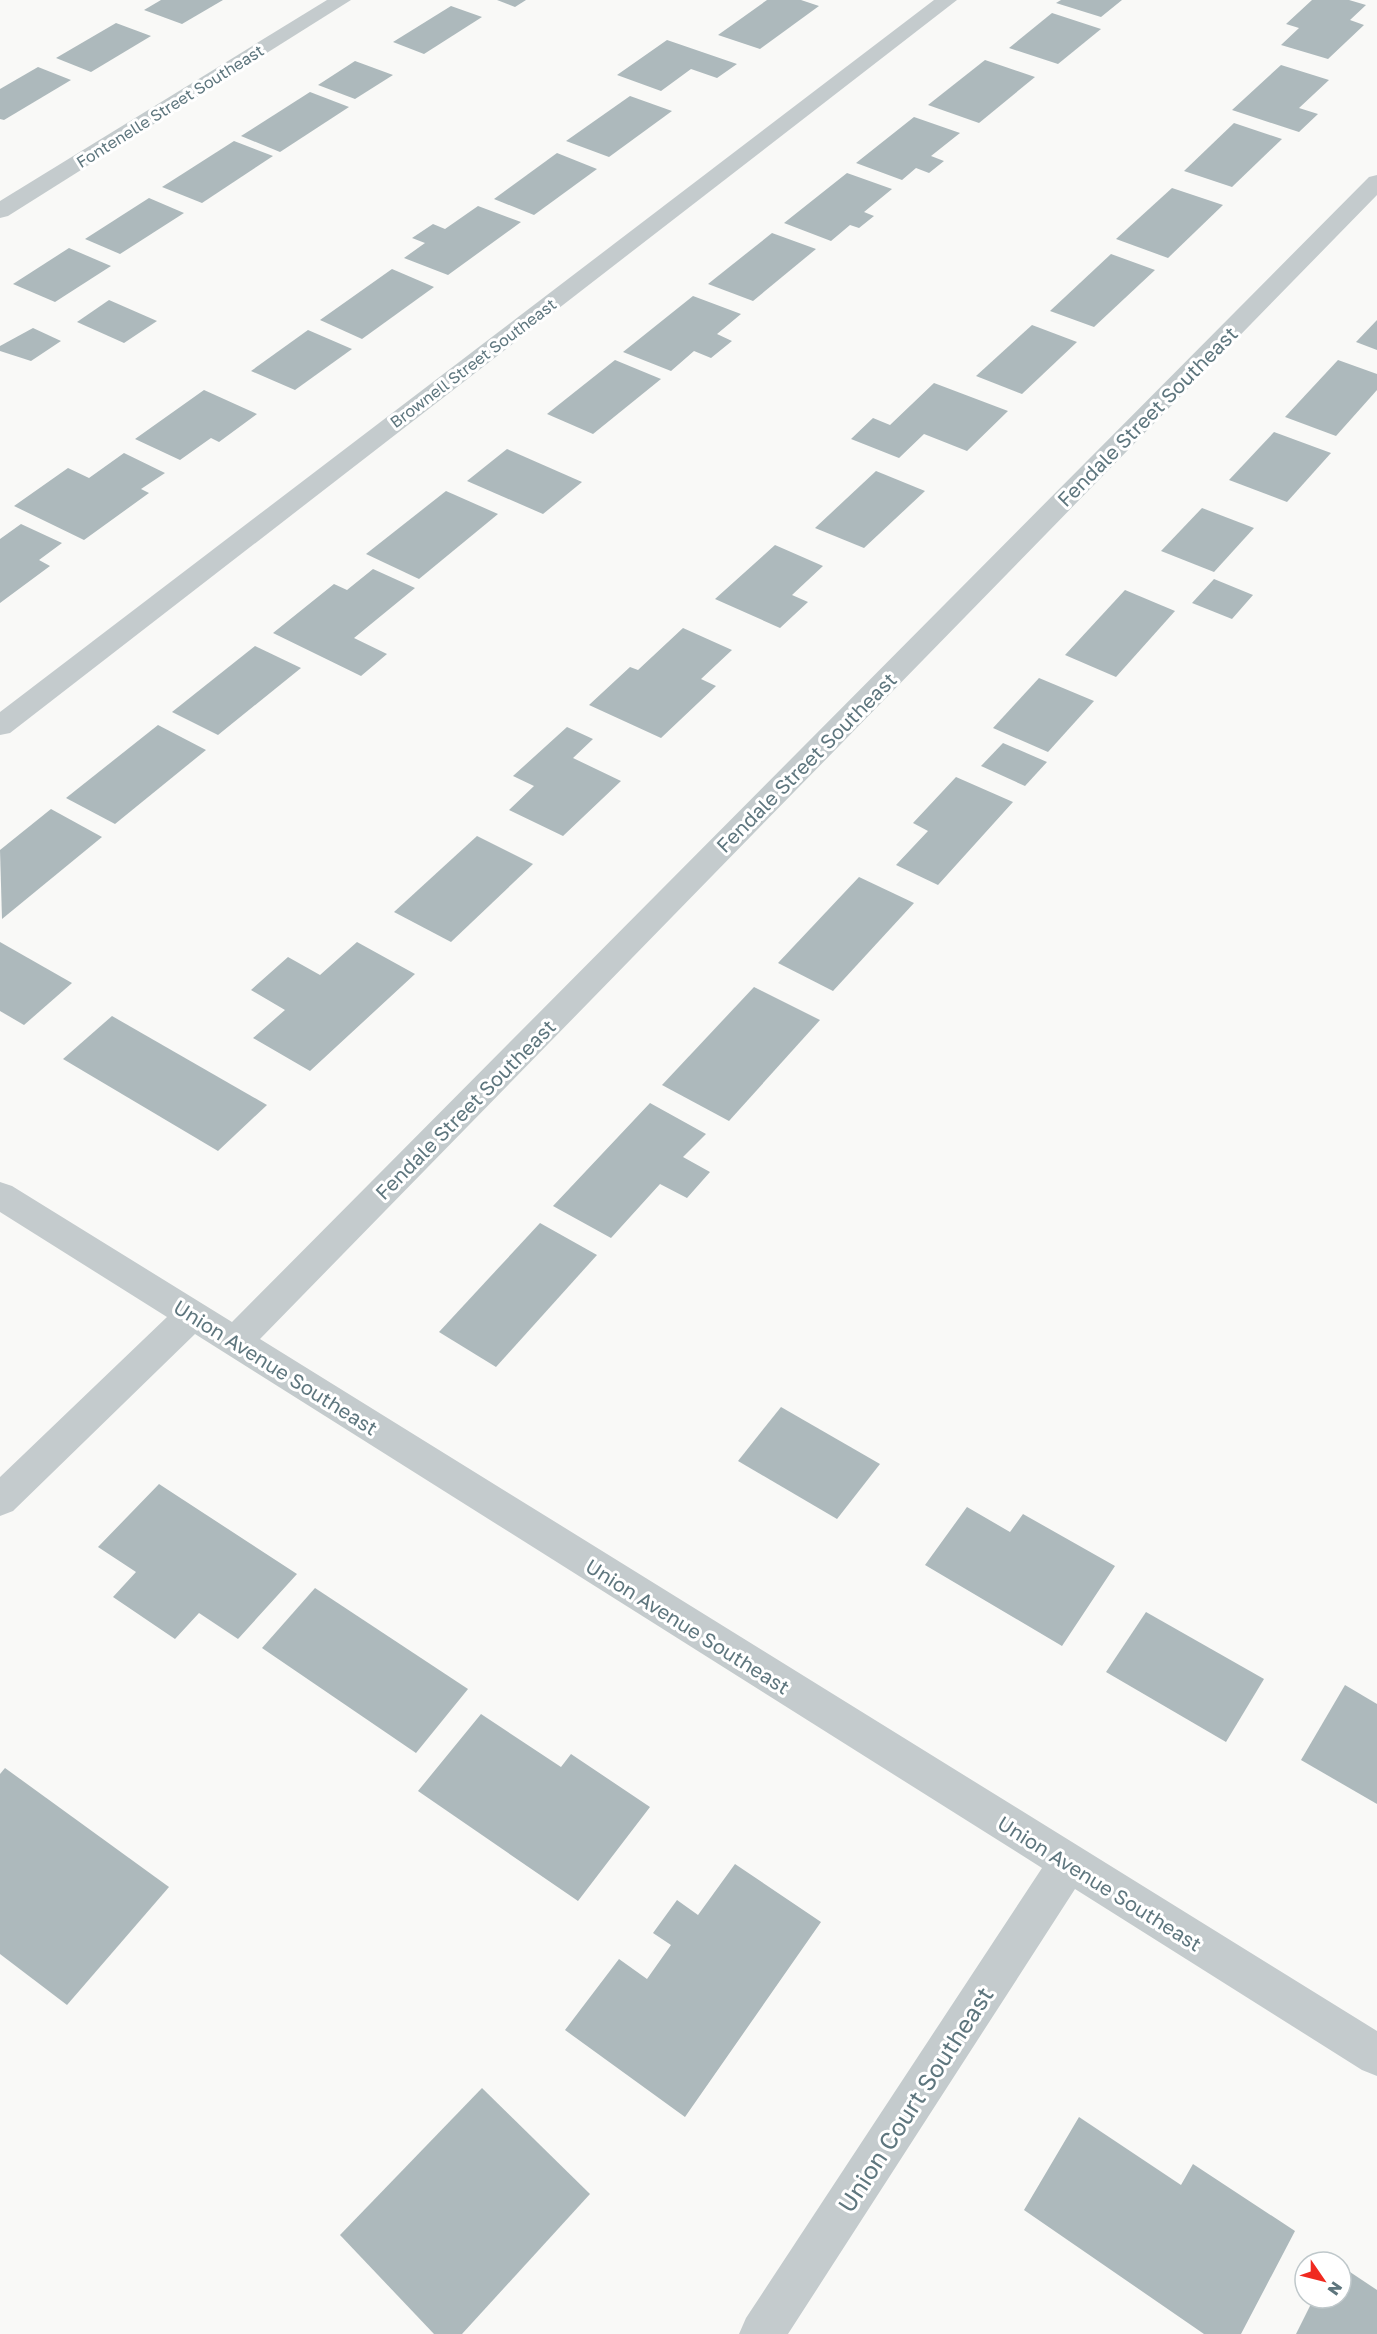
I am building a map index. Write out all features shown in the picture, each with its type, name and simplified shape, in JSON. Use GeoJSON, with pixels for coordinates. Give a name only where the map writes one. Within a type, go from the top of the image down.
{"type":"FeatureCollection","features":[{"type":"Feature","properties":{"kind":"street","name":"Fontenelle Street Southeast"},"geometry":{"type":"LineString","coordinates":[[0,211],[341,0]]}},
{"type":"Feature","properties":{"kind":"street","name":"Brownell Street Southeast"},"geometry":{"type":"LineString","coordinates":[[0,726],[946,0]]}},
{"type":"Feature","properties":{"kind":"street","name":"Fendale Street Southeast"},"geometry":{"type":"LineString","coordinates":[[235,1342],[1377,182]]}},
{"type":"Feature","properties":{"kind":"street","name":"Union Avenue Southeast"},"geometry":{"type":"LineString","coordinates":[[0,1194],[1068,1864],[1377,2055]]}},
{"type":"Feature","properties":{"kind":"street"},"geometry":{"type":"LineString","coordinates":[[0,1500],[193,1314]]}},
{"type":"Feature","properties":{"kind":"street","name":"Union Court Southeast"},"geometry":{"type":"LineString","coordinates":[[762,2334],[1068,1864]]}},
{"type":"Feature","properties":{"kind":"building"},"geometry":{"type":"Polygon","coordinates":[[[161,0],[223,0],[182,24],[144,10],[161,0]]]}},
{"type":"Feature","properties":{"kind":"building"},"geometry":{"type":"Polygon","coordinates":[[[497,0],[526,0],[515,7],[497,0]]]}},
{"type":"Feature","properties":{"kind":"building"},"geometry":{"type":"Polygon","coordinates":[[[767,0],[801,0],[819,6],[760,49],[718,35],[767,0]]]}},
{"type":"Feature","properties":{"kind":"building"},"geometry":{"type":"Polygon","coordinates":[[[1061,0],[1122,0],[1101,17],[1056,3],[1061,0]]]}},
{"type":"Feature","properties":{"kind":"building"},"geometry":{"type":"Polygon","coordinates":[[[1312,0],[1349,0],[1366,5],[1350,20],[1364,25],[1328,59],[1281,45],[1299,28],[1286,24],[1312,0]]]}},
{"type":"Feature","properties":{"kind":"building"},"geometry":{"type":"Polygon","coordinates":[[[451,6],[482,17],[424,54],[393,42],[451,6]]]}},
{"type":"Feature","properties":{"kind":"building"},"geometry":{"type":"Polygon","coordinates":[[[1052,13],[1101,29],[1058,64],[1009,48],[1052,13]]]}},
{"type":"Feature","properties":{"kind":"building"},"geometry":{"type":"Polygon","coordinates":[[[116,23],[151,36],[91,72],[56,58],[116,23]]]}},
{"type":"Feature","properties":{"kind":"building"},"geometry":{"type":"Polygon","coordinates":[[[667,40],[737,64],[717,78],[691,69],[661,91],[617,75],[667,40]]]}},
{"type":"Feature","properties":{"kind":"building"},"geometry":{"type":"Polygon","coordinates":[[[985,60],[1035,77],[979,123],[928,105],[985,60]]]}},
{"type":"Feature","properties":{"kind":"building"},"geometry":{"type":"Polygon","coordinates":[[[355,61],[393,75],[355,99],[318,85],[355,61]]]}},
{"type":"Feature","properties":{"kind":"building"},"geometry":{"type":"Polygon","coordinates":[[[1281,65],[1329,80],[1299,108],[1318,114],[1299,132],[1232,110],[1281,65]]]}},
{"type":"Feature","properties":{"kind":"building"},"geometry":{"type":"Polygon","coordinates":[[[38,67],[71,80],[4,120],[0,119],[0,89],[38,67]]]}},
{"type":"Feature","properties":{"kind":"building"},"geometry":{"type":"Polygon","coordinates":[[[310,92],[349,107],[280,152],[241,136],[310,92]]]}},
{"type":"Feature","properties":{"kind":"building"},"geometry":{"type":"Polygon","coordinates":[[[630,96],[672,111],[609,157],[566,141],[630,96]]]}},
{"type":"Feature","properties":{"kind":"building"},"geometry":{"type":"Polygon","coordinates":[[[914,117],[960,133],[931,156],[944,161],[929,173],[916,168],[902,180],[856,163],[914,117]]]}},
{"type":"Feature","properties":{"kind":"building"},"geometry":{"type":"Polygon","coordinates":[[[1234,123],[1282,139],[1232,187],[1184,171],[1234,123]]]}},
{"type":"Feature","properties":{"kind":"building"},"geometry":{"type":"Polygon","coordinates":[[[234,141],[273,156],[202,203],[162,187],[234,141]]]}},
{"type":"Feature","properties":{"kind":"building"},"geometry":{"type":"Polygon","coordinates":[[[557,153],[597,169],[534,215],[494,199],[557,153]]]}},
{"type":"Feature","properties":{"kind":"building"},"geometry":{"type":"Polygon","coordinates":[[[847,173],[892,189],[864,212],[874,216],[859,228],[850,225],[831,241],[784,223],[847,173]]]}},
{"type":"Feature","properties":{"kind":"building"},"geometry":{"type":"Polygon","coordinates":[[[1172,188],[1223,205],[1168,258],[1116,239],[1172,188]]]}},
{"type":"Feature","properties":{"kind":"building"},"geometry":{"type":"Polygon","coordinates":[[[149,198],[184,213],[120,254],[85,239],[149,198]]]}},
{"type":"Feature","properties":{"kind":"building"},"geometry":{"type":"Polygon","coordinates":[[[478,206],[521,222],[448,275],[404,258],[425,243],[412,238],[433,224],[445,229],[478,206]]]}},
{"type":"Feature","properties":{"kind":"building"},"geometry":{"type":"Polygon","coordinates":[[[772,233],[816,249],[753,301],[708,284],[772,233]]]}},
{"type":"Feature","properties":{"kind":"building"},"geometry":{"type":"Polygon","coordinates":[[[69,248],[111,266],[55,302],[13,284],[69,248]]]}},
{"type":"Feature","properties":{"kind":"building"},"geometry":{"type":"Polygon","coordinates":[[[1111,254],[1155,270],[1094,327],[1050,311],[1111,254]]]}},
{"type":"Feature","properties":{"kind":"building"},"geometry":{"type":"Polygon","coordinates":[[[392,269],[434,287],[362,339],[320,320],[392,269]]]}},
{"type":"Feature","properties":{"kind":"building"},"geometry":{"type":"Polygon","coordinates":[[[693,296],[741,314],[717,334],[732,341],[711,358],[694,351],[671,371],[623,352],[693,296]]]}},
{"type":"Feature","properties":{"kind":"building"},"geometry":{"type":"Polygon","coordinates":[[[109,300],[157,321],[124,343],[77,322],[109,300]]]}},
{"type":"Feature","properties":{"kind":"building"},"geometry":{"type":"Polygon","coordinates":[[[1377,320],[1377,350],[1356,342],[1377,320]]]}},
{"type":"Feature","properties":{"kind":"building"},"geometry":{"type":"Polygon","coordinates":[[[1032,325],[1077,342],[1022,394],[976,376],[1032,325]]]}},
{"type":"Feature","properties":{"kind":"building"},"geometry":{"type":"Polygon","coordinates":[[[33,328],[61,341],[31,361],[0,351],[0,346],[33,328]]]}},
{"type":"Feature","properties":{"kind":"building"},"geometry":{"type":"Polygon","coordinates":[[[308,330],[352,349],[295,390],[251,371],[308,330]]]}},
{"type":"Feature","properties":{"kind":"building"},"geometry":{"type":"Polygon","coordinates":[[[615,360],[661,379],[593,434],[547,414],[615,360]]]}},
{"type":"Feature","properties":{"kind":"building"},"geometry":{"type":"Polygon","coordinates":[[[1338,360],[1377,374],[1377,390],[1336,436],[1285,417],[1338,360]]]}},
{"type":"Feature","properties":{"kind":"building"},"geometry":{"type":"Polygon","coordinates":[[[934,383],[1008,411],[967,451],[924,434],[899,458],[851,439],[873,418],[890,425],[934,383]]]}},
{"type":"Feature","properties":{"kind":"building"},"geometry":{"type":"Polygon","coordinates":[[[204,390],[257,414],[219,442],[211,438],[180,460],[135,439],[204,390]]]}},
{"type":"Feature","properties":{"kind":"building"},"geometry":{"type":"Polygon","coordinates":[[[1274,432],[1331,453],[1287,502],[1229,480],[1274,432]]]}},
{"type":"Feature","properties":{"kind":"building"},"geometry":{"type":"Polygon","coordinates":[[[507,449],[582,482],[543,514],[467,481],[507,449]]]}},
{"type":"Feature","properties":{"kind":"building"},"geometry":{"type":"Polygon","coordinates":[[[124,453],[165,473],[141,489],[149,493],[84,540],[14,506],[68,468],[89,478],[124,453]]]}},
{"type":"Feature","properties":{"kind":"building"},"geometry":{"type":"Polygon","coordinates":[[[876,471],[925,491],[864,548],[815,528],[876,471]]]}},
{"type":"Feature","properties":{"kind":"building"},"geometry":{"type":"Polygon","coordinates":[[[446,491],[498,514],[419,579],[366,554],[446,491]]]}},
{"type":"Feature","properties":{"kind":"building"},"geometry":{"type":"Polygon","coordinates":[[[1202,508],[1254,528],[1214,572],[1161,551],[1202,508]]]}},
{"type":"Feature","properties":{"kind":"building"},"geometry":{"type":"Polygon","coordinates":[[[21,524],[62,543],[39,560],[50,566],[0,603],[0,539],[21,524]]]}},
{"type":"Feature","properties":{"kind":"building"},"geometry":{"type":"Polygon","coordinates":[[[775,545],[823,566],[792,595],[808,602],[780,628],[715,599],[775,545]]]}},
{"type":"Feature","properties":{"kind":"building"},"geometry":{"type":"Polygon","coordinates":[[[373,569],[415,588],[354,638],[387,654],[361,676],[273,633],[334,584],[347,590],[373,569]]]}},
{"type":"Feature","properties":{"kind":"building"},"geometry":{"type":"Polygon","coordinates":[[[1214,579],[1253,595],[1232,619],[1192,603],[1214,579]]]}},
{"type":"Feature","properties":{"kind":"building"},"geometry":{"type":"Polygon","coordinates":[[[1125,590],[1175,611],[1116,677],[1065,655],[1125,590]]]}},
{"type":"Feature","properties":{"kind":"building"},"geometry":{"type":"Polygon","coordinates":[[[683,628],[732,650],[701,679],[716,686],[661,738],[589,705],[630,667],[638,670],[683,628]]]}},
{"type":"Feature","properties":{"kind":"building"},"geometry":{"type":"Polygon","coordinates":[[[255,646],[301,668],[218,735],[172,712],[255,646]]]}},
{"type":"Feature","properties":{"kind":"building"},"geometry":{"type":"Polygon","coordinates":[[[1039,678],[1094,701],[1048,752],[993,728],[1039,678]]]}},
{"type":"Feature","properties":{"kind":"building"},"geometry":{"type":"Polygon","coordinates":[[[158,725],[206,750],[115,824],[66,798],[158,725]]]}},
{"type":"Feature","properties":{"kind":"building"},"geometry":{"type":"Polygon","coordinates":[[[567,727],[593,739],[573,758],[621,781],[563,836],[509,810],[534,786],[513,776],[567,727]]]}},
{"type":"Feature","properties":{"kind":"building"},"geometry":{"type":"Polygon","coordinates":[[[1003,743],[1047,762],[1025,786],[981,766],[1003,743]]]}},
{"type":"Feature","properties":{"kind":"building"},"geometry":{"type":"Polygon","coordinates":[[[956,777],[1013,802],[938,885],[896,865],[928,831],[913,823],[956,777]]]}},
{"type":"Feature","properties":{"kind":"building"},"geometry":{"type":"Polygon","coordinates":[[[51,809],[102,837],[2,919],[0,850],[51,809]]]}},
{"type":"Feature","properties":{"kind":"building"},"geometry":{"type":"Polygon","coordinates":[[[477,836],[533,864],[451,942],[394,912],[477,836]]]}},
{"type":"Feature","properties":{"kind":"building"},"geometry":{"type":"Polygon","coordinates":[[[859,877],[914,903],[833,991],[778,963],[859,877]]]}},
{"type":"Feature","properties":{"kind":"building"},"geometry":{"type":"Polygon","coordinates":[[[0,942],[72,983],[24,1025],[0,1011],[0,942]]]}},
{"type":"Feature","properties":{"kind":"building"},"geometry":{"type":"Polygon","coordinates":[[[357,942],[415,974],[310,1071],[253,1038],[285,1010],[251,990],[288,957],[320,975],[357,942]]]}},
{"type":"Feature","properties":{"kind":"building"},"geometry":{"type":"Polygon","coordinates":[[[754,987],[820,1020],[729,1121],[662,1085],[754,987]]]}},
{"type":"Feature","properties":{"kind":"building"},"geometry":{"type":"Polygon","coordinates":[[[112,1016],[267,1105],[218,1151],[63,1059],[112,1016]]]}},
{"type":"Feature","properties":{"kind":"building"},"geometry":{"type":"Polygon","coordinates":[[[650,1103],[706,1134],[683,1157],[710,1172],[687,1198],[660,1184],[611,1238],[553,1206],[650,1103]]]}},
{"type":"Feature","properties":{"kind":"building"},"geometry":{"type":"Polygon","coordinates":[[[540,1223],[597,1255],[496,1367],[439,1332],[540,1223]]]}},
{"type":"Feature","properties":{"kind":"building"},"geometry":{"type":"Polygon","coordinates":[[[781,1407],[880,1464],[837,1519],[738,1461],[781,1407]]]}},
{"type":"Feature","properties":{"kind":"building"},"geometry":{"type":"Polygon","coordinates":[[[159,1484],[297,1574],[238,1639],[199,1613],[175,1639],[113,1597],[136,1572],[98,1547],[159,1484]]]}},
{"type":"Feature","properties":{"kind":"building"},"geometry":{"type":"Polygon","coordinates":[[[967,1507],[1010,1532],[1023,1514],[1115,1566],[1062,1646],[925,1565],[967,1507]]]}},
{"type":"Feature","properties":{"kind":"building"},"geometry":{"type":"Polygon","coordinates":[[[315,1588],[468,1689],[416,1753],[262,1648],[315,1588]]]}},
{"type":"Feature","properties":{"kind":"building"},"geometry":{"type":"Polygon","coordinates":[[[1146,1612],[1264,1679],[1226,1742],[1106,1672],[1146,1612]]]}},
{"type":"Feature","properties":{"kind":"building"},"geometry":{"type":"Polygon","coordinates":[[[1345,1685],[1377,1704],[1377,1804],[1301,1760],[1345,1685]]]}},
{"type":"Feature","properties":{"kind":"building"},"geometry":{"type":"Polygon","coordinates":[[[481,1714],[561,1767],[571,1754],[650,1807],[578,1901],[418,1791],[481,1714]]]}},
{"type":"Feature","properties":{"kind":"building"},"geometry":{"type":"Polygon","coordinates":[[[5,1768],[169,1887],[67,2005],[0,1954],[0,1774],[5,1768]]]}},
{"type":"Feature","properties":{"kind":"building"},"geometry":{"type":"Polygon","coordinates":[[[735,1864],[821,1922],[685,2117],[565,2030],[619,1959],[647,1979],[671,1945],[653,1933],[677,1900],[698,1915],[735,1864]]]}},
{"type":"Feature","properties":{"kind":"building"},"geometry":{"type":"Polygon","coordinates":[[[482,2088],[590,2194],[462,2334],[434,2334],[340,2235],[482,2088]]]}},
{"type":"Feature","properties":{"kind":"building"},"geometry":{"type":"Polygon","coordinates":[[[1079,2117],[1181,2185],[1193,2164],[1295,2231],[1241,2334],[1204,2334],[1024,2210],[1079,2117]]]}},
{"type":"Feature","properties":{"kind":"building"},"geometry":{"type":"Polygon","coordinates":[[[1353,2274],[1377,2290],[1377,2334],[1296,2334],[1308,2310],[1353,2310],[1353,2274]]]}}]}
